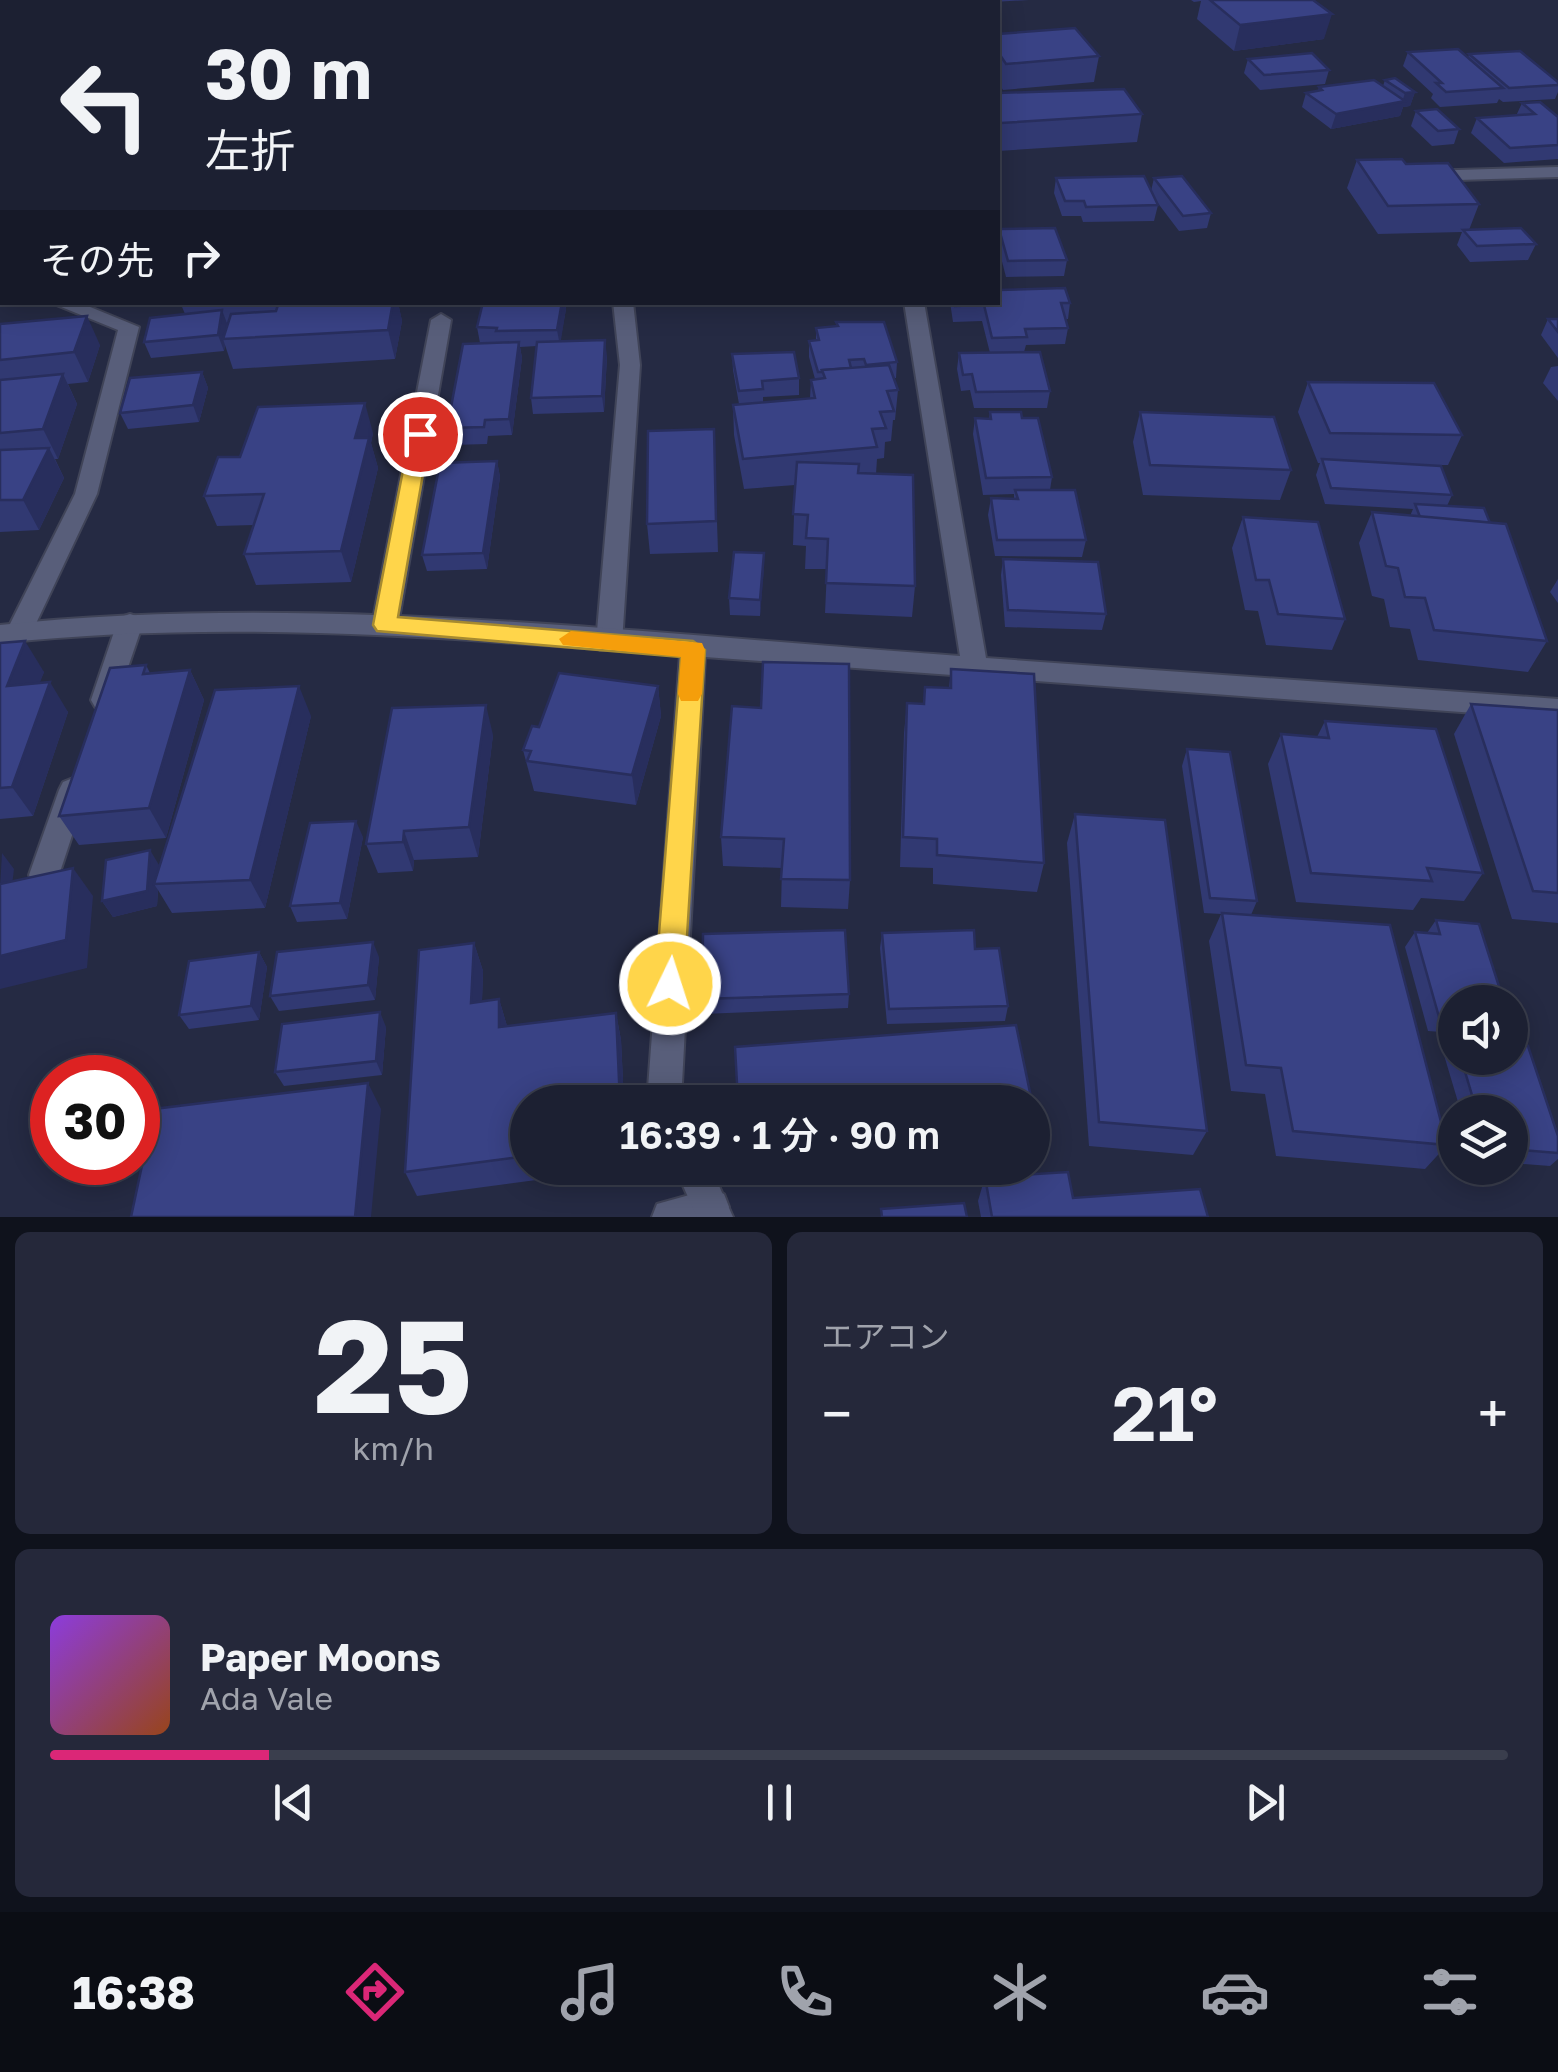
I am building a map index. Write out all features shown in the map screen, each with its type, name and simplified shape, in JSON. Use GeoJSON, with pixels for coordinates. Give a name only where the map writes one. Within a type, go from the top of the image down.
{"type":"FeatureCollection","features":[{"type":"Feature","properties":{"kind":"street"},"geometry":{"type":"LineString","coordinates":[[1399,176],[1558,172]]}},
{"type":"Feature","properties":{"kind":"street"},"geometry":{"type":"LineString","coordinates":[[10,633],[86,494],[129,328],[66,305]]}},
{"type":"Feature","properties":{"kind":"street"},"geometry":{"type":"LineString","coordinates":[[609,642],[630,365],[623,305]]}},
{"type":"Feature","properties":{"kind":"street"},"geometry":{"type":"LineString","coordinates":[[914,305],[974,665]]}},
{"type":"Feature","properties":{"kind":"street"},"geometry":{"type":"LineString","coordinates":[[385,625],[442,320]]}},
{"type":"Feature","properties":{"kind":"street"},"geometry":{"type":"LineString","coordinates":[[10,633],[130,622],[385,625],[1558,709]]}},
{"type":"Feature","properties":{"kind":"street"},"geometry":{"type":"LineString","coordinates":[[93,731],[130,622]]}},
{"type":"Feature","properties":{"kind":"street"},"geometry":{"type":"LineString","coordinates":[[663,1085],[693,650]]}},
{"type":"Feature","properties":{"kind":"street"},"geometry":{"type":"LineString","coordinates":[[44,875],[81,767]]}},
{"type":"Feature","properties":{"kind":"street"},"geometry":{"type":"LineString","coordinates":[[670,1217],[713,1212],[701,1185]]}},
{"type":"Feature","properties":{"kind":"building"},"geometry":{"type":"Polygon","coordinates":[[[1210,0],[1313,0],[1332,14],[1240,25],[1210,0]]]}},
{"type":"Feature","properties":{"kind":"building"},"geometry":{"type":"Polygon","coordinates":[[[1075,28],[1099,56],[1006,64],[1000,55],[1000,34],[1075,28]]]}},
{"type":"Feature","properties":{"kind":"building"},"geometry":{"type":"Polygon","coordinates":[[[1458,49],[1503,88],[1446,92],[1436,83],[1442,83],[1408,52],[1458,49]]]}},
{"type":"Feature","properties":{"kind":"building"},"geometry":{"type":"Polygon","coordinates":[[[1520,51],[1558,85],[1509,88],[1469,54],[1520,51]]]}},
{"type":"Feature","properties":{"kind":"building"},"geometry":{"type":"Polygon","coordinates":[[[1312,53],[1329,70],[1264,75],[1248,59],[1312,53]]]}},
{"type":"Feature","properties":{"kind":"building"},"geometry":{"type":"Polygon","coordinates":[[[1395,78],[1415,92],[1405,93],[1385,80],[1395,78]]]}},
{"type":"Feature","properties":{"kind":"building"},"geometry":{"type":"Polygon","coordinates":[[[1374,80],[1405,101],[1336,114],[1306,93],[1322,90],[1319,87],[1374,80]]]}},
{"type":"Feature","properties":{"kind":"building"},"geometry":{"type":"Polygon","coordinates":[[[1124,89],[1142,114],[1001,123],[1000,93],[1124,89]]]}},
{"type":"Feature","properties":{"kind":"building"},"geometry":{"type":"Polygon","coordinates":[[[1540,102],[1558,117],[1558,145],[1510,148],[1477,118],[1535,114],[1522,103],[1540,102]]]}},
{"type":"Feature","properties":{"kind":"building"},"geometry":{"type":"Polygon","coordinates":[[[1437,109],[1459,129],[1438,131],[1416,111],[1437,109]]]}},
{"type":"Feature","properties":{"kind":"building"},"geometry":{"type":"Polygon","coordinates":[[[1402,159],[1406,164],[1448,163],[1479,204],[1388,206],[1357,160],[1402,159]]]}},
{"type":"Feature","properties":{"kind":"building"},"geometry":{"type":"Polygon","coordinates":[[[1144,176],[1158,205],[1086,207],[1084,201],[1065,201],[1056,178],[1144,176]]]}},
{"type":"Feature","properties":{"kind":"building"},"geometry":{"type":"Polygon","coordinates":[[[1182,176],[1211,213],[1183,216],[1154,178],[1182,176]]]}},
{"type":"Feature","properties":{"kind":"building"},"geometry":{"type":"Polygon","coordinates":[[[1055,228],[1067,260],[1008,261],[1000,229],[1055,228]]]}},
{"type":"Feature","properties":{"kind":"building"},"geometry":{"type":"Polygon","coordinates":[[[1521,228],[1536,244],[1477,246],[1463,230],[1521,228]]]}},
{"type":"Feature","properties":{"kind":"building"},"geometry":{"type":"Polygon","coordinates":[[[1065,288],[1070,303],[1061,303],[1068,328],[1025,329],[1027,337],[992,338],[984,305],[1000,305],[1000,290],[1065,288]]]}},
{"type":"Feature","properties":{"kind":"building"},"geometry":{"type":"Polygon","coordinates":[[[278,305],[392,305],[388,330],[223,339],[231,314],[276,311],[278,305]]]}},
{"type":"Feature","properties":{"kind":"building"},"geometry":{"type":"Polygon","coordinates":[[[482,305],[561,305],[557,330],[496,331],[497,328],[477,327],[482,305]]]}},
{"type":"Feature","properties":{"kind":"building"},"geometry":{"type":"Polygon","coordinates":[[[222,310],[218,335],[144,342],[150,318],[222,310]]]}},
{"type":"Feature","properties":{"kind":"building"},"geometry":{"type":"Polygon","coordinates":[[[87,316],[74,352],[0,360],[0,324],[87,316]]]}},
{"type":"Feature","properties":{"kind":"building"},"geometry":{"type":"Polygon","coordinates":[[[1548,319],[1558,319],[1558,332],[1548,319]]]}},
{"type":"Feature","properties":{"kind":"building"},"geometry":{"type":"Polygon","coordinates":[[[836,322],[884,322],[897,362],[866,365],[864,359],[849,360],[851,368],[818,372],[809,341],[819,340],[816,328],[838,326],[836,322]]]}},
{"type":"Feature","properties":{"kind":"building"},"geometry":{"type":"Polygon","coordinates":[[[605,340],[602,396],[531,398],[537,342],[605,340]]]}},
{"type":"Feature","properties":{"kind":"building"},"geometry":{"type":"Polygon","coordinates":[[[519,342],[509,419],[485,420],[484,427],[447,428],[463,344],[519,342]]]}},
{"type":"Feature","properties":{"kind":"building"},"geometry":{"type":"Polygon","coordinates":[[[794,352],[799,378],[762,381],[763,389],[739,391],[732,354],[794,352]]]}},
{"type":"Feature","properties":{"kind":"building"},"geometry":{"type":"Polygon","coordinates":[[[1040,352],[1050,391],[976,392],[972,374],[963,375],[959,353],[1040,352]]]}},
{"type":"Feature","properties":{"kind":"building"},"geometry":{"type":"Polygon","coordinates":[[[889,365],[898,390],[887,391],[894,411],[880,412],[886,428],[872,429],[877,447],[743,459],[733,405],[815,398],[811,380],[825,378],[822,370],[889,365]]]}},
{"type":"Feature","properties":{"kind":"building"},"geometry":{"type":"Polygon","coordinates":[[[202,372],[193,405],[120,413],[130,378],[202,372]]]}},
{"type":"Feature","properties":{"kind":"building"},"geometry":{"type":"Polygon","coordinates":[[[63,374],[43,429],[0,433],[0,380],[63,374]]]}},
{"type":"Feature","properties":{"kind":"building"},"geometry":{"type":"Polygon","coordinates":[[[1308,382],[1434,383],[1462,435],[1330,433],[1308,382]]]}},
{"type":"Feature","properties":{"kind":"building"},"geometry":{"type":"Polygon","coordinates":[[[365,403],[355,438],[369,438],[341,551],[244,554],[264,494],[204,496],[218,457],[240,457],[258,407],[365,403]]]}},
{"type":"Feature","properties":{"kind":"building"},"geometry":{"type":"Polygon","coordinates":[[[990,412],[1021,412],[1022,418],[1038,418],[1052,477],[986,478],[975,418],[991,419],[990,412]]]}},
{"type":"Feature","properties":{"kind":"building"},"geometry":{"type":"Polygon","coordinates":[[[1140,412],[1274,417],[1291,470],[1150,465],[1140,412]]]}},
{"type":"Feature","properties":{"kind":"building"},"geometry":{"type":"Polygon","coordinates":[[[714,429],[716,521],[647,524],[648,431],[714,429]]]}},
{"type":"Feature","properties":{"kind":"building"},"geometry":{"type":"Polygon","coordinates":[[[49,448],[23,500],[0,500],[0,450],[49,448]]]}},
{"type":"Feature","properties":{"kind":"building"},"geometry":{"type":"Polygon","coordinates":[[[1322,459],[1441,466],[1452,495],[1331,488],[1322,459]]]}},
{"type":"Feature","properties":{"kind":"building"},"geometry":{"type":"Polygon","coordinates":[[[497,461],[483,553],[422,555],[440,463],[497,461]]]}},
{"type":"Feature","properties":{"kind":"building"},"geometry":{"type":"Polygon","coordinates":[[[797,462],[859,464],[858,473],[913,475],[915,586],[826,583],[828,539],[806,538],[808,515],[793,514],[797,462]]]}},
{"type":"Feature","properties":{"kind":"building"},"geometry":{"type":"Polygon","coordinates":[[[1015,490],[1075,490],[1086,540],[997,540],[991,498],[1018,499],[1015,490]]]}},
{"type":"Feature","properties":{"kind":"building"},"geometry":{"type":"Polygon","coordinates":[[[1415,504],[1484,508],[1490,523],[1420,517],[1415,504]]]}},
{"type":"Feature","properties":{"kind":"building"},"geometry":{"type":"Polygon","coordinates":[[[1372,512],[1506,524],[1547,641],[1434,630],[1425,598],[1405,597],[1398,568],[1386,566],[1372,512]]]}},
{"type":"Feature","properties":{"kind":"building"},"geometry":{"type":"Polygon","coordinates":[[[1243,517],[1318,522],[1345,619],[1278,614],[1269,580],[1256,580],[1243,517]]]}},
{"type":"Feature","properties":{"kind":"building"},"geometry":{"type":"Polygon","coordinates":[[[734,552],[764,553],[760,600],[729,598],[734,552]]]}},
{"type":"Feature","properties":{"kind":"building"},"geometry":{"type":"Polygon","coordinates":[[[1003,559],[1098,562],[1106,614],[1008,610],[1003,559]]]}},
{"type":"Feature","properties":{"kind":"building"},"geometry":{"type":"Polygon","coordinates":[[[25,641],[7,686],[50,682],[12,787],[0,788],[0,643],[25,641]]]}},
{"type":"Feature","properties":{"kind":"building"},"geometry":{"type":"Polygon","coordinates":[[[763,662],[849,664],[850,880],[781,879],[784,839],[721,837],[732,706],[761,708],[763,662]]]}},
{"type":"Feature","properties":{"kind":"building"},"geometry":{"type":"Polygon","coordinates":[[[146,665],[143,674],[190,670],[149,808],[59,816],[110,668],[146,665]]]}},
{"type":"Feature","properties":{"kind":"building"},"geometry":{"type":"Polygon","coordinates":[[[951,669],[1034,674],[1044,863],[937,855],[937,839],[903,837],[907,703],[924,704],[925,687],[951,688],[951,669]]]}},
{"type":"Feature","properties":{"kind":"building"},"geometry":{"type":"Polygon","coordinates":[[[559,673],[658,686],[632,775],[527,761],[531,751],[523,750],[532,726],[539,727],[559,673]]]}},
{"type":"Feature","properties":{"kind":"building"},"geometry":{"type":"Polygon","coordinates":[[[299,686],[250,880],[154,884],[215,690],[299,686]]]}},
{"type":"Feature","properties":{"kind":"building"},"geometry":{"type":"Polygon","coordinates":[[[1471,704],[1558,710],[1558,893],[1533,891],[1471,704]]]}},
{"type":"Feature","properties":{"kind":"building"},"geometry":{"type":"Polygon","coordinates":[[[486,705],[469,827],[404,831],[403,842],[366,844],[392,708],[486,705]]]}},
{"type":"Feature","properties":{"kind":"building"},"geometry":{"type":"Polygon","coordinates":[[[1325,721],[1436,729],[1483,873],[1427,868],[1432,881],[1311,873],[1281,734],[1329,738],[1325,721]]]}},
{"type":"Feature","properties":{"kind":"building"},"geometry":{"type":"Polygon","coordinates":[[[1187,749],[1230,752],[1257,901],[1210,898],[1187,749]]]}},
{"type":"Feature","properties":{"kind":"building"},"geometry":{"type":"Polygon","coordinates":[[[1075,814],[1165,820],[1207,1131],[1099,1122],[1075,814]]]}},
{"type":"Feature","properties":{"kind":"building"},"geometry":{"type":"Polygon","coordinates":[[[356,821],[340,903],[290,906],[310,823],[356,821]]]}},
{"type":"Feature","properties":{"kind":"building"},"geometry":{"type":"Polygon","coordinates":[[[150,850],[147,891],[102,901],[106,860],[150,850]]]}},
{"type":"Feature","properties":{"kind":"building"},"geometry":{"type":"Polygon","coordinates":[[[73,868],[66,940],[0,956],[0,884],[73,868]]]}},
{"type":"Feature","properties":{"kind":"building"},"geometry":{"type":"Polygon","coordinates":[[[1222,913],[1390,925],[1438,1110],[1438,1144],[1293,1131],[1281,1068],[1246,1065],[1222,913]]]}},
{"type":"Feature","properties":{"kind":"building"},"geometry":{"type":"Polygon","coordinates":[[[1436,920],[1479,924],[1499,985],[1438,985],[1438,1013],[1415,932],[1440,934],[1436,920]]]}},
{"type":"Feature","properties":{"kind":"building"},"geometry":{"type":"Polygon","coordinates":[[[845,930],[849,994],[702,999],[703,934],[845,930]]]}},
{"type":"Feature","properties":{"kind":"building"},"geometry":{"type":"Polygon","coordinates":[[[974,930],[975,949],[999,948],[1008,1006],[889,1009],[882,933],[974,930]]]}},
{"type":"Feature","properties":{"kind":"building"},"geometry":{"type":"Polygon","coordinates":[[[373,942],[368,985],[270,996],[277,952],[373,942]]]}},
{"type":"Feature","properties":{"kind":"building"},"geometry":{"type":"Polygon","coordinates":[[[474,943],[471,1003],[499,999],[499,1027],[616,1013],[619,1085],[510,1085],[510,1158],[405,1172],[419,950],[474,943]]]}},
{"type":"Feature","properties":{"kind":"building"},"geometry":{"type":"Polygon","coordinates":[[[259,952],[251,1006],[179,1015],[189,961],[259,952]]]}},
{"type":"Feature","properties":{"kind":"building"},"geometry":{"type":"Polygon","coordinates":[[[380,1012],[376,1061],[275,1072],[282,1024],[380,1012]]]}},
{"type":"Feature","properties":{"kind":"building"},"geometry":{"type":"Polygon","coordinates":[[[1016,1025],[1028,1085],[737,1085],[735,1047],[1016,1025]]]}},
{"type":"Feature","properties":{"kind":"building"},"geometry":{"type":"Polygon","coordinates":[[[1528,1046],[1558,1136],[1558,1153],[1528,1150],[1528,1095],[1472,1095],[1466,1075],[1528,1075],[1528,1046]]]}},
{"type":"Feature","properties":{"kind":"building"},"geometry":{"type":"Polygon","coordinates":[[[368,1083],[355,1217],[131,1217],[138,1185],[160,1185],[160,1108],[368,1083]]]}},
{"type":"Feature","properties":{"kind":"building"},"geometry":{"type":"Polygon","coordinates":[[[1068,1172],[1073,1198],[1200,1189],[1208,1217],[992,1217],[986,1185],[1050,1185],[1050,1173],[1068,1172]]]}},
{"type":"Feature","properties":{"kind":"building"},"geometry":{"type":"Polygon","coordinates":[[[964,1203],[967,1217],[882,1217],[881,1209],[964,1203]]]}},
{"type":"Feature","properties":{"kind":"slow traffic"},"geometry":{"type":"LineString","coordinates":[[571,639],[693,650],[690,694]]}},
{"type":"Feature","properties":{"kind":"route"},"geometry":{"type":"LineString","coordinates":[[420,434],[385,625],[693,650],[670,984]]}}]}
